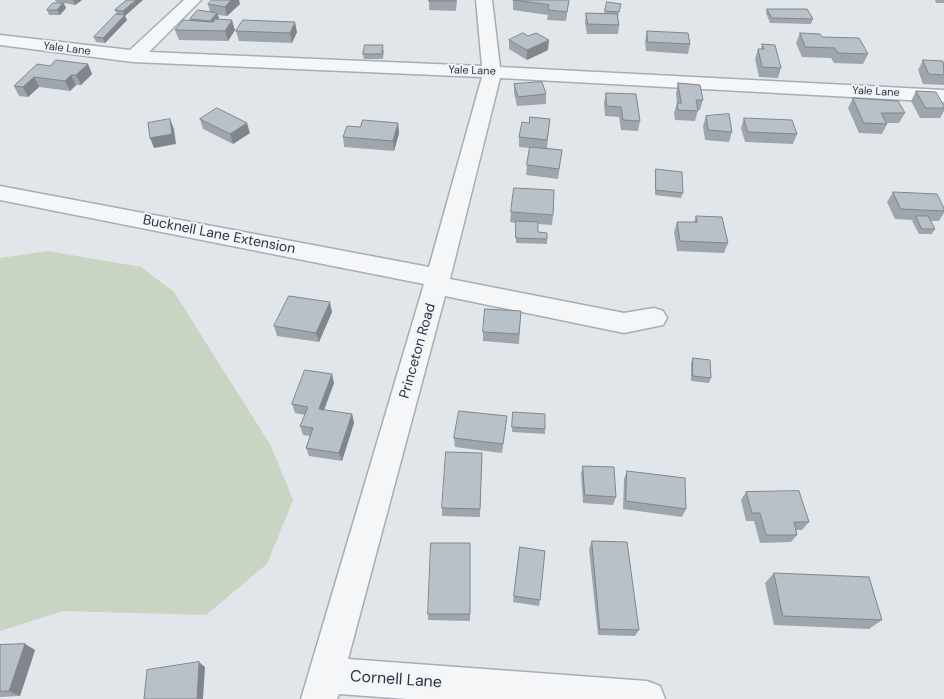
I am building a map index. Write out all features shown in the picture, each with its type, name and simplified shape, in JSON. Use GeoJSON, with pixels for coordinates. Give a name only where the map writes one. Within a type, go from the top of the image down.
{"type":"FeatureCollection","features":[{"type":"Feature","properties":{"kind":"street"},"geometry":{"type":"LineString","coordinates":[[133,57],[192,0]]}},
{"type":"Feature","properties":{"kind":"street","name":"Princeton Road"},"geometry":{"type":"LineString","coordinates":[[322,687],[437,281],[492,72],[484,0]]}},
{"type":"Feature","properties":{"kind":"street","name":"Yale Lane"},"geometry":{"type":"LineString","coordinates":[[0,40],[55,49],[133,57],[492,72],[944,96]]}},
{"type":"Feature","properties":{"kind":"street","name":"Bucknell Lane Extension"},"geometry":{"type":"LineString","coordinates":[[0,192],[437,281],[624,323],[654,318]]}},
{"type":"Feature","properties":{"kind":"street","name":"Cornell Lane"},"geometry":{"type":"LineString","coordinates":[[322,687],[647,699]]}},
{"type":"Feature","properties":{"kind":"green space"},"geometry":{"type":"Polygon","coordinates":[[[48,251],[141,267],[174,292],[271,446],[293,500],[267,564],[206,615],[63,611],[0,631],[0,258],[48,251]]]}},
{"type":"Feature","properties":{"kind":"building"},"geometry":{"type":"Polygon","coordinates":[[[127,0],[136,0],[123,11],[115,10],[127,0]]]}},
{"type":"Feature","properties":{"kind":"building"},"geometry":{"type":"Polygon","coordinates":[[[212,0],[231,0],[225,7],[208,4],[212,0]]]}},
{"type":"Feature","properties":{"kind":"building"},"geometry":{"type":"Polygon","coordinates":[[[456,0],[456,1],[429,1],[456,0]]]}},
{"type":"Feature","properties":{"kind":"building"},"geometry":{"type":"Polygon","coordinates":[[[513,0],[569,0],[567,12],[548,10],[549,5],[513,0]]]}},
{"type":"Feature","properties":{"kind":"building"},"geometry":{"type":"Polygon","coordinates":[[[607,2],[621,4],[619,12],[605,11],[607,2]]]}},
{"type":"Feature","properties":{"kind":"building"},"geometry":{"type":"Polygon","coordinates":[[[53,3],[63,3],[57,10],[47,10],[53,3]]]}},
{"type":"Feature","properties":{"kind":"building"},"geometry":{"type":"Polygon","coordinates":[[[767,9],[807,9],[813,19],[772,18],[767,9]]]}},
{"type":"Feature","properties":{"kind":"building"},"geometry":{"type":"Polygon","coordinates":[[[198,10],[217,13],[210,21],[190,19],[198,10]]]}},
{"type":"Feature","properties":{"kind":"building"},"geometry":{"type":"Polygon","coordinates":[[[586,13],[617,14],[619,25],[588,24],[586,13]]]}},
{"type":"Feature","properties":{"kind":"building"},"geometry":{"type":"Polygon","coordinates":[[[116,14],[125,15],[103,38],[94,37],[116,14]]]}},
{"type":"Feature","properties":{"kind":"building"},"geometry":{"type":"Polygon","coordinates":[[[215,19],[232,20],[225,31],[175,30],[183,20],[213,22],[215,19]]]}},
{"type":"Feature","properties":{"kind":"building"},"geometry":{"type":"Polygon","coordinates":[[[243,20],[295,22],[290,33],[236,31],[243,20]]]}},
{"type":"Feature","properties":{"kind":"building"},"geometry":{"type":"Polygon","coordinates":[[[647,31],[688,33],[690,44],[648,42],[647,31]]]}},
{"type":"Feature","properties":{"kind":"building"},"geometry":{"type":"Polygon","coordinates":[[[523,33],[528,36],[536,33],[549,40],[527,50],[509,40],[523,33]]]}},
{"type":"Feature","properties":{"kind":"building"},"geometry":{"type":"Polygon","coordinates":[[[800,33],[820,34],[822,37],[859,38],[868,54],[838,53],[835,48],[806,47],[800,33]]]}},
{"type":"Feature","properties":{"kind":"building"},"geometry":{"type":"Polygon","coordinates":[[[762,44],[775,45],[781,68],[762,67],[758,49],[764,49],[762,44]]]}},
{"type":"Feature","properties":{"kind":"building"},"geometry":{"type":"Polygon","coordinates":[[[365,45],[383,45],[382,54],[363,54],[365,45]]]}},
{"type":"Feature","properties":{"kind":"building"},"geometry":{"type":"Polygon","coordinates":[[[56,60],[88,64],[76,75],[71,75],[65,81],[34,77],[23,87],[14,86],[37,64],[50,66],[56,60]]]}},
{"type":"Feature","properties":{"kind":"building"},"geometry":{"type":"Polygon","coordinates":[[[923,60],[943,61],[944,75],[929,74],[923,60]]]}},
{"type":"Feature","properties":{"kind":"building"},"geometry":{"type":"Polygon","coordinates":[[[542,82],[546,94],[518,97],[514,84],[542,82]]]}},
{"type":"Feature","properties":{"kind":"building"},"geometry":{"type":"Polygon","coordinates":[[[678,83],[700,85],[703,100],[696,100],[698,111],[678,110],[677,103],[681,103],[678,83]]]}},
{"type":"Feature","properties":{"kind":"building"},"geometry":{"type":"Polygon","coordinates":[[[916,91],[936,92],[944,108],[926,108],[916,91]]]}},
{"type":"Feature","properties":{"kind":"building"},"geometry":{"type":"Polygon","coordinates":[[[606,93],[636,94],[640,121],[623,120],[621,107],[607,106],[606,93]]]}},
{"type":"Feature","properties":{"kind":"building"},"geometry":{"type":"Polygon","coordinates":[[[853,98],[898,101],[905,113],[881,113],[887,124],[864,123],[853,98]]]}},
{"type":"Feature","properties":{"kind":"building"},"geometry":{"type":"Polygon","coordinates":[[[217,108],[247,123],[230,134],[200,119],[217,108]]]}},
{"type":"Feature","properties":{"kind":"building"},"geometry":{"type":"Polygon","coordinates":[[[729,114],[732,132],[708,130],[706,116],[729,114]]]}},
{"type":"Feature","properties":{"kind":"building"},"geometry":{"type":"Polygon","coordinates":[[[530,117],[550,119],[547,140],[519,137],[522,122],[529,123],[530,117]]]}},
{"type":"Feature","properties":{"kind":"building"},"geometry":{"type":"Polygon","coordinates":[[[744,118],[792,120],[797,134],[748,132],[744,118]]]}},
{"type":"Feature","properties":{"kind":"building"},"geometry":{"type":"Polygon","coordinates":[[[170,119],[172,134],[150,138],[148,123],[170,119]]]}},
{"type":"Feature","properties":{"kind":"building"},"geometry":{"type":"Polygon","coordinates":[[[363,120],[398,123],[393,141],[343,137],[347,126],[360,127],[363,120]]]}},
{"type":"Feature","properties":{"kind":"building"},"geometry":{"type":"Polygon","coordinates":[[[530,147],[562,150],[559,169],[527,165],[530,147]]]}},
{"type":"Feature","properties":{"kind":"building"},"geometry":{"type":"Polygon","coordinates":[[[656,169],[682,172],[683,193],[656,190],[656,169]]]}},
{"type":"Feature","properties":{"kind":"building"},"geometry":{"type":"Polygon","coordinates":[[[514,188],[554,190],[553,215],[511,212],[514,188]]]}},
{"type":"Feature","properties":{"kind":"building"},"geometry":{"type":"Polygon","coordinates":[[[893,192],[937,194],[944,211],[901,209],[893,192]]]}},
{"type":"Feature","properties":{"kind":"building"},"geometry":{"type":"Polygon","coordinates":[[[696,216],[722,217],[728,243],[680,241],[677,222],[697,222],[696,216]]]}},
{"type":"Feature","properties":{"kind":"building"},"geometry":{"type":"Polygon","coordinates":[[[916,216],[928,216],[935,229],[922,229],[916,216]]]}},
{"type":"Feature","properties":{"kind":"building"},"geometry":{"type":"Polygon","coordinates":[[[516,221],[538,222],[538,232],[547,233],[547,239],[516,238],[516,221]]]}},
{"type":"Feature","properties":{"kind":"building"},"geometry":{"type":"Polygon","coordinates":[[[289,296],[330,302],[316,333],[274,326],[289,296]]]}},
{"type":"Feature","properties":{"kind":"building"},"geometry":{"type":"Polygon","coordinates":[[[485,309],[521,311],[519,334],[483,332],[485,309]]]}},
{"type":"Feature","properties":{"kind":"building"},"geometry":{"type":"Polygon","coordinates":[[[693,358],[710,360],[711,378],[693,376],[693,358]]]}},
{"type":"Feature","properties":{"kind":"building"},"geometry":{"type":"Polygon","coordinates":[[[305,370],[332,374],[319,409],[352,414],[339,453],[306,448],[313,428],[300,426],[308,407],[292,404],[305,370]]]}},
{"type":"Feature","properties":{"kind":"building"},"geometry":{"type":"Polygon","coordinates":[[[459,411],[507,416],[503,444],[454,438],[459,411]]]}},
{"type":"Feature","properties":{"kind":"building"},"geometry":{"type":"Polygon","coordinates":[[[513,412],[545,414],[545,429],[512,427],[513,412]]]}},
{"type":"Feature","properties":{"kind":"building"},"geometry":{"type":"Polygon","coordinates":[[[446,452],[482,453],[480,509],[442,508],[446,452]]]}},
{"type":"Feature","properties":{"kind":"building"},"geometry":{"type":"Polygon","coordinates":[[[583,466],[614,467],[616,497],[585,495],[583,466]]]}},
{"type":"Feature","properties":{"kind":"building"},"geometry":{"type":"Polygon","coordinates":[[[627,471],[685,478],[686,509],[626,501],[627,471]]]}},
{"type":"Feature","properties":{"kind":"building"},"geometry":{"type":"Polygon","coordinates":[[[799,491],[809,522],[794,522],[797,535],[766,535],[760,513],[752,513],[746,492],[799,491]]]}},
{"type":"Feature","properties":{"kind":"building"},"geometry":{"type":"Polygon","coordinates":[[[592,541],[627,542],[639,630],[600,629],[592,541]]]}},
{"type":"Feature","properties":{"kind":"building"},"geometry":{"type":"Polygon","coordinates":[[[431,543],[470,543],[470,614],[428,614],[431,543]]]}},
{"type":"Feature","properties":{"kind":"building"},"geometry":{"type":"Polygon","coordinates":[[[520,547],[545,551],[540,600],[514,596],[520,547]]]}},
{"type":"Feature","properties":{"kind":"building"},"geometry":{"type":"Polygon","coordinates":[[[774,573],[869,577],[882,620],[783,616],[774,573]]]}},
{"type":"Feature","properties":{"kind":"building"},"geometry":{"type":"Polygon","coordinates":[[[25,644],[9,691],[0,691],[0,645],[25,644]]]}},
{"type":"Feature","properties":{"kind":"building"},"geometry":{"type":"Polygon","coordinates":[[[199,662],[197,699],[144,699],[147,670],[199,662]]]}}]}
